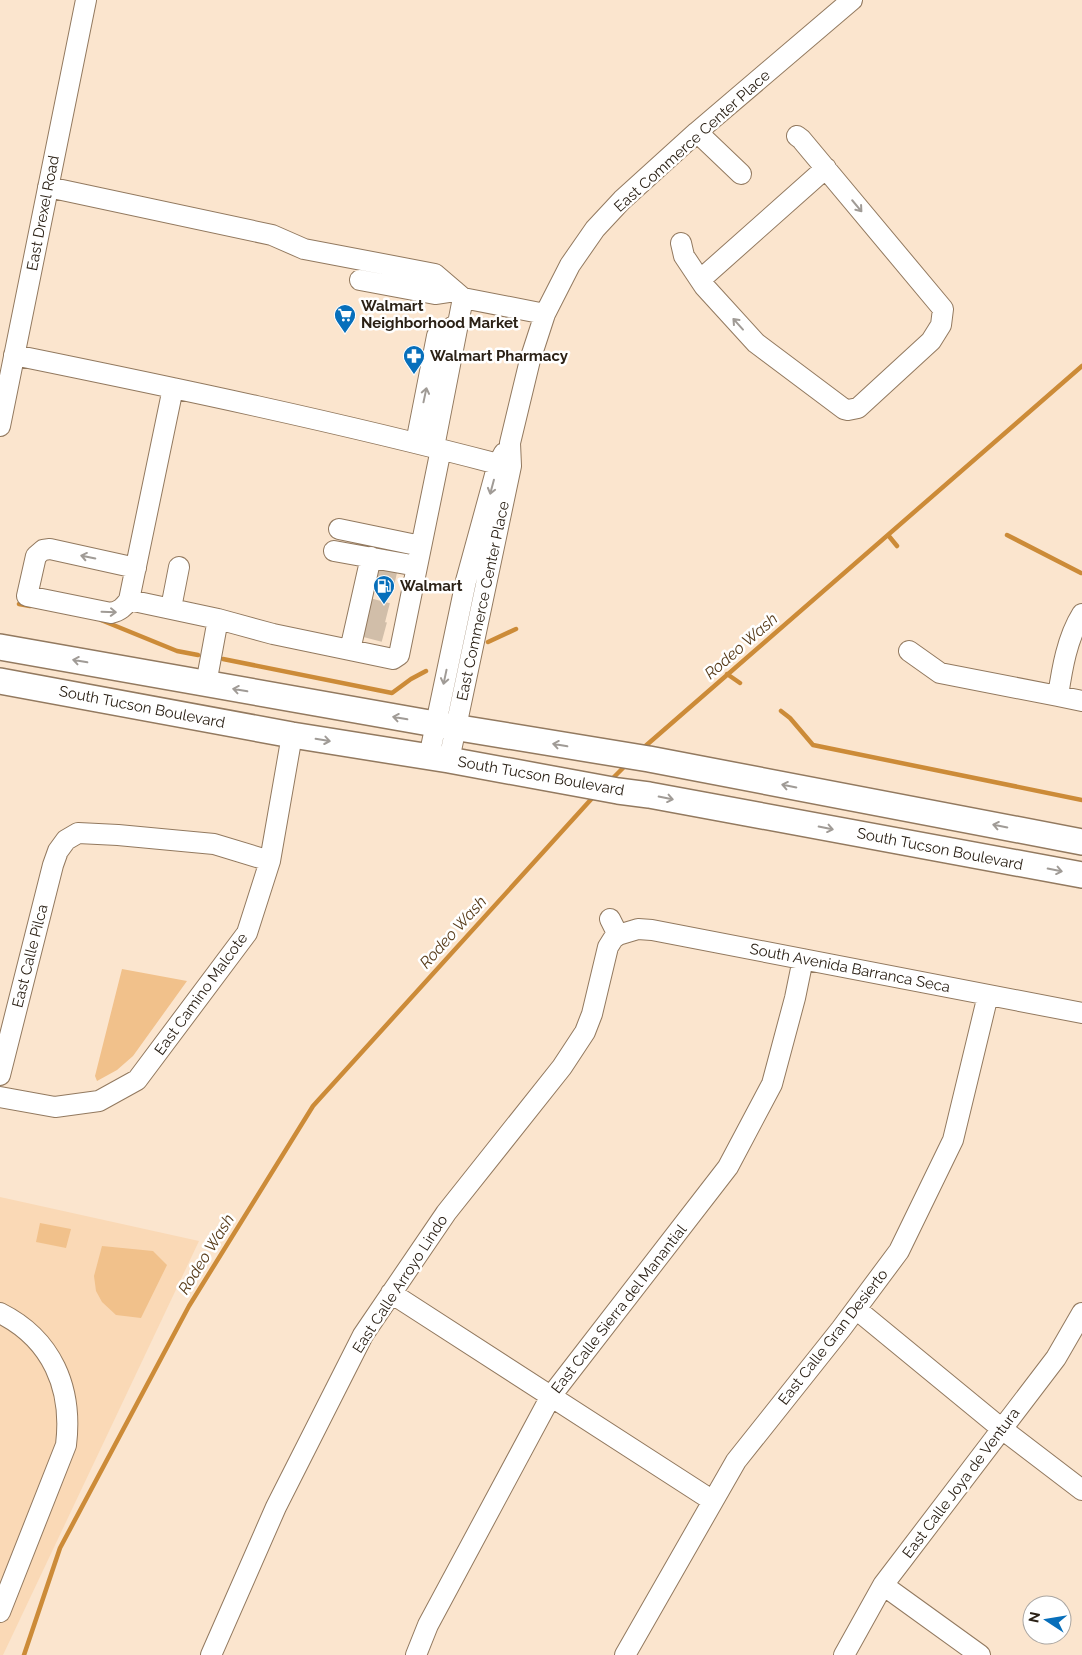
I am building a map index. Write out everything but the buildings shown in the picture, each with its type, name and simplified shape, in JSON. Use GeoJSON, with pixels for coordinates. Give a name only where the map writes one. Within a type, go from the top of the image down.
{"type":"FeatureCollection","features":[{"type":"Feature","properties":{"kind":"main road"},"geometry":{"type":"LineString","coordinates":[[0,647],[446,726],[649,759],[1082,842]]}},
{"type":"Feature","properties":{"kind":"main road","name":"South Tucson Boulevard"},"geometry":{"type":"LineString","coordinates":[[0,681],[292,735],[439,758],[618,791],[658,796],[1082,875]]}},
{"type":"Feature","properties":{"kind":"street","name":"East Drexel Road"},"geometry":{"type":"LineString","coordinates":[[0,426],[86,0]]}},
{"type":"Feature","properties":{"kind":"street","name":"East Commerce Center Place"},"geometry":{"type":"LineString","coordinates":[[439,758],[511,466],[510,443],[530,360],[545,314],[570,265],[596,230],[622,200],[697,132],[852,0]]}},
{"type":"Feature","properties":{"kind":"street"},"geometry":{"type":"LineString","coordinates":[[697,132],[741,174]]}},
{"type":"Feature","properties":{"kind":"street"},"geometry":{"type":"LineString","coordinates":[[681,244],[684,256],[700,280],[756,343],[844,409],[858,408],[931,341],[941,325],[943,309],[802,139],[797,136]]}},
{"type":"Feature","properties":{"kind":"street"},"geometry":{"type":"LineString","coordinates":[[700,280],[826,168]]}},
{"type":"Feature","properties":{"kind":"street"},"geometry":{"type":"LineString","coordinates":[[48,187],[272,235],[304,249],[434,274],[459,295],[459,323],[430,446],[421,546],[399,626],[399,655],[393,659],[273,634],[218,619],[129,600]]}},
{"type":"Feature","properties":{"kind":"street"},"geometry":{"type":"LineString","coordinates":[[360,280],[436,294],[459,295],[545,314]]}},
{"type":"Feature","properties":{"kind":"street"},"geometry":{"type":"LineString","coordinates":[[14,355],[259,406],[498,464]]}},
{"type":"Feature","properties":{"kind":"street"},"geometry":{"type":"LineString","coordinates":[[136,568],[50,549],[43,550],[36,556],[28,596],[112,614],[124,608],[129,600],[136,568],[173,388]]}},
{"type":"Feature","properties":{"kind":"street","name":"East Commerce Center Place"},"geometry":{"type":"LineString","coordinates":[[446,726],[466,582],[498,464],[510,443]]}},
{"type":"Feature","properties":{"kind":"street"},"geometry":{"type":"LineString","coordinates":[[339,529],[421,546]]}},
{"type":"Feature","properties":{"kind":"street"},"geometry":{"type":"LineString","coordinates":[[334,551],[371,569],[411,577]]}},
{"type":"Feature","properties":{"kind":"street"},"geometry":{"type":"LineString","coordinates":[[171,608],[179,567]]}},
{"type":"Feature","properties":{"kind":"street"},"geometry":{"type":"LineString","coordinates":[[350,650],[362,617],[371,569]]}},
{"type":"Feature","properties":{"kind":"street"},"geometry":{"type":"LineString","coordinates":[[1058,696],[1063,665],[1077,622],[1082,614]]}},
{"type":"Feature","properties":{"kind":"street"},"geometry":{"type":"LineString","coordinates":[[206,684],[218,619]]}},
{"type":"Feature","properties":{"kind":"street"},"geometry":{"type":"LineString","coordinates":[[909,651],[940,673],[1082,701]]}},
{"type":"Feature","properties":{"kind":"street","name":"East Camino Malcote"},"geometry":{"type":"LineString","coordinates":[[0,1097],[54,1107],[99,1101],[137,1080],[247,933],[270,861],[292,735]]}},
{"type":"Feature","properties":{"kind":"street","name":"East Calle Pilca"},"geometry":{"type":"LineString","coordinates":[[0,1075],[62,834],[118,835],[214,844],[270,861]]}},
{"type":"Feature","properties":{"kind":"street","name":"South Avenida Barranca Seca"},"geometry":{"type":"LineString","coordinates":[[614,927],[652,930],[1082,1013]]}},
{"type":"Feature","properties":{"kind":"street","name":"East Calle Arroyo Lindo"},"geometry":{"type":"LineString","coordinates":[[211,1655],[276,1507],[363,1335],[446,1213],[562,1067],[585,1032],[592,1014],[614,927]]}},
{"type":"Feature","properties":{"kind":"street","name":"East Calle Sierra del Manantial"},"geometry":{"type":"LineString","coordinates":[[416,1655],[428,1625],[551,1396],[728,1167],[772,1084],[795,998],[803,959]]}},
{"type":"Feature","properties":{"kind":"street","name":"East Calle Gran Desierto"},"geometry":{"type":"LineString","coordinates":[[626,1655],[736,1461],[856,1309],[899,1251],[953,1140],[988,995]]}},
{"type":"Feature","properties":{"kind":"street"},"geometry":{"type":"LineString","coordinates":[[391,1293],[713,1501]]}},
{"type":"Feature","properties":{"kind":"street"},"geometry":{"type":"LineString","coordinates":[[856,1309],[1002,1429],[1082,1490]]}},
{"type":"Feature","properties":{"kind":"street","name":"East Calle Joya de Ventura"},"geometry":{"type":"LineString","coordinates":[[844,1655],[883,1585],[1056,1358],[1082,1312]]}},
{"type":"Feature","properties":{"kind":"street"},"geometry":{"type":"LineString","coordinates":[[0,1313],[36,1338],[50,1358],[59,1374],[68,1418],[66,1445],[0,1612]]}},
{"type":"Feature","properties":{"kind":"street"},"geometry":{"type":"LineString","coordinates":[[883,1585],[980,1655]]}},
{"type":"Feature","properties":{"kind":"shaded area"},"geometry":{"type":"Polygon","coordinates":[[[122,969],[187,981],[133,1056],[117,1070],[97,1081],[95,1076],[122,969]]]}},
{"type":"Feature","properties":{"kind":"shaded area"},"geometry":{"type":"Polygon","coordinates":[[[0,1197],[199,1241],[3,1655],[0,1655],[0,1197]]]}},
{"type":"Feature","properties":{"kind":"shaded area"},"geometry":{"type":"Polygon","coordinates":[[[40,1223],[71,1229],[66,1248],[36,1242],[40,1223]]]}},
{"type":"Feature","properties":{"kind":"shaded area"},"geometry":{"type":"Polygon","coordinates":[[[102,1246],[153,1251],[167,1265],[141,1318],[116,1315],[102,1302],[96,1291],[94,1276],[102,1246]]]}},
{"type":"Feature","properties":{"kind":"waterway","name":"Rodeo Wash"},"geometry":{"type":"LineString","coordinates":[[642,749],[1082,366]]}},
{"type":"Feature","properties":{"kind":"waterway"},"geometry":{"type":"LineString","coordinates":[[888,535],[897,546]]}},
{"type":"Feature","properties":{"kind":"waterway"},"geometry":{"type":"LineString","coordinates":[[1007,535],[1081,573]]}},
{"type":"Feature","properties":{"kind":"waterway"},"geometry":{"type":"LineString","coordinates":[[19,604],[30,606]]}},
{"type":"Feature","properties":{"kind":"waterway"},"geometry":{"type":"LineString","coordinates":[[101,620],[177,651],[198,655]]}},
{"type":"Feature","properties":{"kind":"waterway"},"geometry":{"type":"LineString","coordinates":[[488,642],[516,629]]}},
{"type":"Feature","properties":{"kind":"waterway"},"geometry":{"type":"LineString","coordinates":[[223,659],[392,693],[426,671]]}},
{"type":"Feature","properties":{"kind":"waterway"},"geometry":{"type":"LineString","coordinates":[[727,674],[740,683]]}},
{"type":"Feature","properties":{"kind":"waterway"},"geometry":{"type":"LineString","coordinates":[[781,711],[790,718],[813,745],[1082,800]]}},
{"type":"Feature","properties":{"kind":"waterway","name":"Rodeo Wash"},"geometry":{"type":"LineString","coordinates":[[610,781],[627,764]]}},
{"type":"Feature","properties":{"kind":"waterway","name":"Rodeo Wash"},"geometry":{"type":"LineString","coordinates":[[24,1655],[60,1548],[189,1306],[313,1106],[595,795]]}},
{"type":"Feature","properties":{"kind":"tunnel"},"geometry":{"type":"LineString","coordinates":[[376,575],[403,581]]}},
{"type":"Feature","properties":{"kind":"tunnel"},"geometry":{"type":"LineString","coordinates":[[368,608],[396,615]]}},
{"type":"Feature","properties":{"kind":"tunnel"},"geometry":{"type":"LineString","coordinates":[[365,627],[391,634]]}},
{"type":"Feature","properties":{"kind":"place","name":"Walmart Neighborhood Market"},"geometry":{"type":"Point","coordinates":[345,334]}},
{"type":"Feature","properties":{"kind":"place","name":"Walmart Pharmacy"},"geometry":{"type":"Point","coordinates":[414,375]}},
{"type":"Feature","properties":{"kind":"place","name":"Walmart"},"geometry":{"type":"Point","coordinates":[384,605]}}]}
